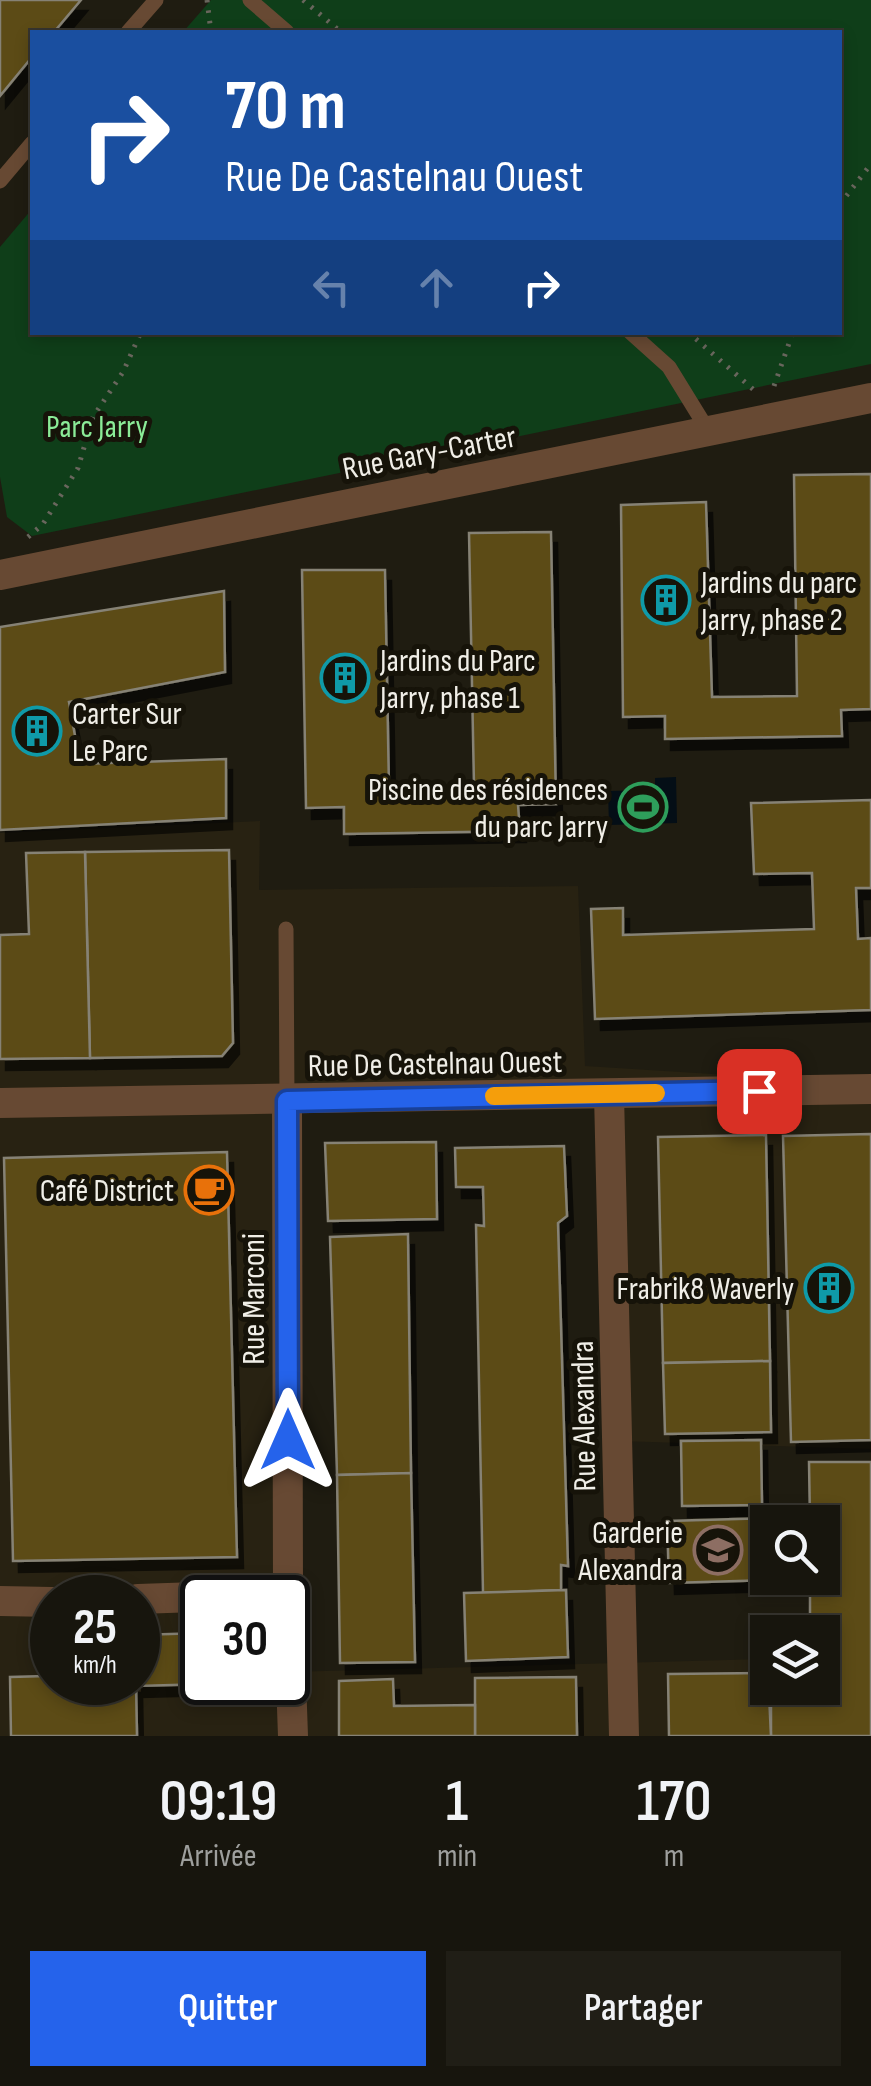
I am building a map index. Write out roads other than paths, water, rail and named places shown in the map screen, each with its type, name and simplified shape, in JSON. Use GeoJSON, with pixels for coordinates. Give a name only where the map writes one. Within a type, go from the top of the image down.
{"type":"FeatureCollection","features":[{"type":"Feature","properties":{"kind":"street","name":"Rue Gary-Carter"},"geometry":{"type":"LineString","coordinates":[[0,575],[871,398]]}},
{"type":"Feature","properties":{"kind":"street","name":"Rue De Castelnau Ouest"},"geometry":{"type":"LineString","coordinates":[[0,1104],[871,1089]]}},
{"type":"Feature","properties":{"kind":"street","name":"Rue Alexandra"},"geometry":{"type":"LineString","coordinates":[[609,1094],[624,1736]]}},
{"type":"Feature","properties":{"kind":"street","name":"Rue Marconi"},"geometry":{"type":"LineString","coordinates":[[287,1101],[288,1575]]}},
{"type":"Feature","properties":{"kind":"street"},"geometry":{"type":"LineString","coordinates":[[0,1601],[30,1602]]}},
{"type":"Feature","properties":{"kind":"street","name":"Rue Marconi"},"geometry":{"type":"LineString","coordinates":[[293,1705],[294,1736]]}},
{"type":"Feature","properties":{"kind":"lane"},"geometry":{"type":"LineString","coordinates":[[130,30],[156,0]]}},
{"type":"Feature","properties":{"kind":"lane"},"geometry":{"type":"LineString","coordinates":[[250,0],[285,30]]}},
{"type":"Feature","properties":{"kind":"lane"},"geometry":{"type":"LineString","coordinates":[[0,181],[30,145]]}},
{"type":"Feature","properties":{"kind":"lane"},"geometry":{"type":"LineString","coordinates":[[633,335],[670,367],[709,432]]}},
{"type":"Feature","properties":{"kind":"lane"},"geometry":{"type":"LineString","coordinates":[[286,930],[287,1101]]}},
{"type":"Feature","properties":{"kind":"place","name":"Jardins du parc Jarry, phase 2"},"geometry":{"type":"Point","coordinates":[666,600]}},
{"type":"Feature","properties":{"kind":"place","name":"Jardins du Parc Jarry, phase 1"},"geometry":{"type":"Point","coordinates":[345,678]}},
{"type":"Feature","properties":{"kind":"place","name":"Carter Sur Le Parc"},"geometry":{"type":"Point","coordinates":[37,731]}},
{"type":"Feature","properties":{"kind":"place","name":"Piscine des résidences du parc Jarry"},"geometry":{"type":"Point","coordinates":[643,807]}},
{"type":"Feature","properties":{"kind":"place","name":"Café District"},"geometry":{"type":"Point","coordinates":[209,1190]}},
{"type":"Feature","properties":{"kind":"place","name":"Frabrik8 Waverly"},"geometry":{"type":"Point","coordinates":[829,1288]}},
{"type":"Feature","properties":{"kind":"place","name":"Garderie Alexandra"},"geometry":{"type":"Point","coordinates":[718,1550]}},
{"type":"Feature","properties":{"kind":"park label","name":"Parc Jarry"},"geometry":{"type":"Point","coordinates":[97,426]}}]}
